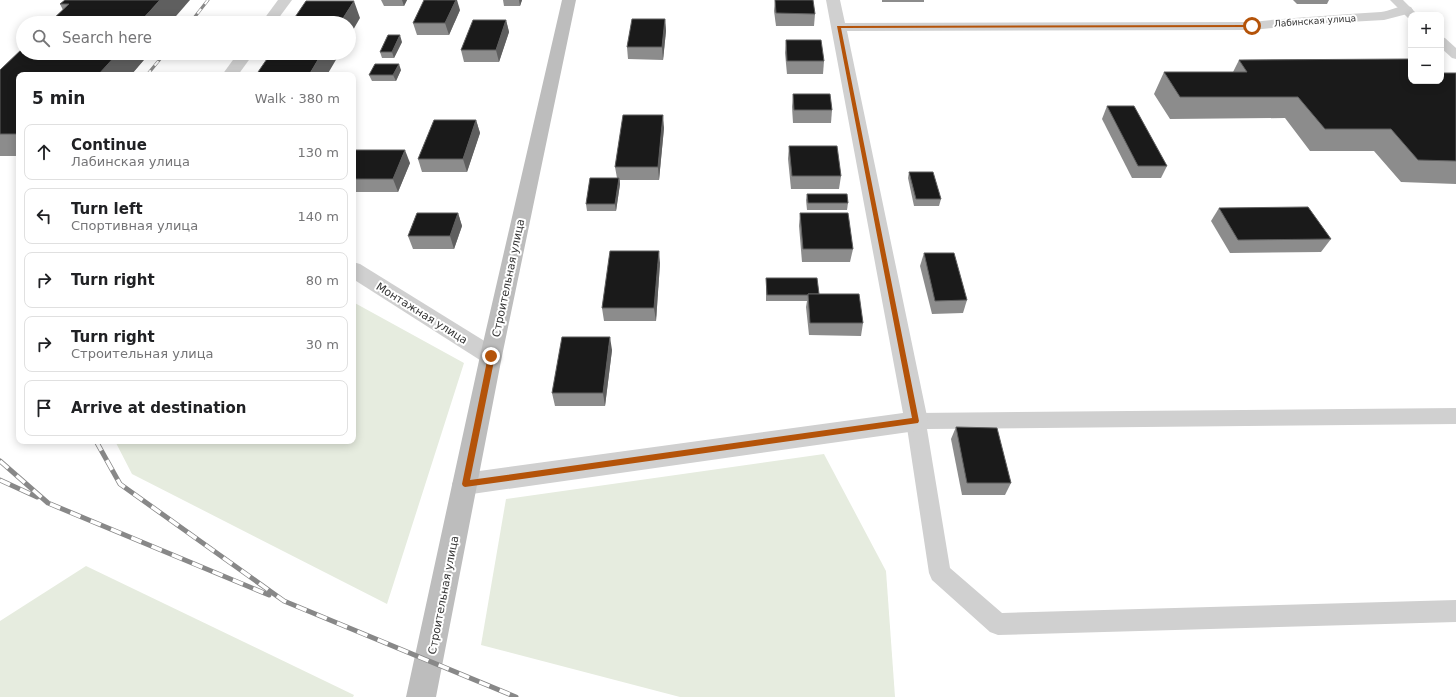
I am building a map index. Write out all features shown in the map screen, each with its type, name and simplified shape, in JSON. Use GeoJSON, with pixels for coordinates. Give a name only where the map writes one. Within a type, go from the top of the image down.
{"type":"FeatureCollection","features":[{"type":"Feature","properties":{"kind":"street"},"geometry":{"type":"LineString","coordinates":[[273,16],[285,0]]}},
{"type":"Feature","properties":{"kind":"street","name":"Строительная улица"},"geometry":{"type":"LineString","coordinates":[[421,697],[491,356],[569,0]]}},
{"type":"Feature","properties":{"kind":"street"},"geometry":{"type":"LineString","coordinates":[[465,484],[916,421],[833,0]]}},
{"type":"Feature","properties":{"kind":"street","name":"Лабинская улица"},"geometry":{"type":"LineString","coordinates":[[838,27],[1252,26],[1313,20],[1384,16],[1405,8]]}},
{"type":"Feature","properties":{"kind":"street"},"geometry":{"type":"LineString","coordinates":[[232,72],[241,60]]}},
{"type":"Feature","properties":{"kind":"street","name":"Монтажная улица"},"geometry":{"type":"LineString","coordinates":[[356,271],[491,356]]}},
{"type":"Feature","properties":{"kind":"lane"},"geometry":{"type":"LineString","coordinates":[[1444,44],[1456,55]]}},
{"type":"Feature","properties":{"kind":"lane"},"geometry":{"type":"LineString","coordinates":[[1456,416],[916,421],[940,573],[998,624],[1456,611]]}},
{"type":"Feature","properties":{"kind":"shaded area"},"geometry":{"type":"Polygon","coordinates":[[[356,304],[464,363],[387,604],[132,474],[117,444],[356,444],[356,304]]]}},
{"type":"Feature","properties":{"kind":"shaded area"},"geometry":{"type":"Polygon","coordinates":[[[824,454],[886,571],[895,697],[680,697],[481,645],[506,499],[824,454]]]}},
{"type":"Feature","properties":{"kind":"shaded area"},"geometry":{"type":"Polygon","coordinates":[[[86,566],[354,695],[353,697],[0,697],[0,621],[86,566]]]}},
{"type":"Feature","properties":{"kind":"building"},"geometry":{"type":"Polygon","coordinates":[[[65,0],[160,0],[145,16],[56,16],[69,4],[60,4],[65,0]]]}},
{"type":"Feature","properties":{"kind":"building"},"geometry":{"type":"Polygon","coordinates":[[[424,0],[456,0],[445,23],[413,23],[424,0]]]}},
{"type":"Feature","properties":{"kind":"building"},"geometry":{"type":"Polygon","coordinates":[[[775,0],[813,0],[815,14],[776,13],[775,0]]]}},
{"type":"Feature","properties":{"kind":"building"},"geometry":{"type":"Polygon","coordinates":[[[306,1],[354,1],[344,16],[296,16],[306,1]]]}},
{"type":"Feature","properties":{"kind":"building"},"geometry":{"type":"Polygon","coordinates":[[[632,19],[665,19],[662,47],[627,47],[632,19]]]}},
{"type":"Feature","properties":{"kind":"building"},"geometry":{"type":"Polygon","coordinates":[[[473,20],[506,20],[496,50],[461,50],[473,20]]]}},
{"type":"Feature","properties":{"kind":"building"},"geometry":{"type":"Polygon","coordinates":[[[388,35],[400,35],[392,52],[380,52],[388,35]]]}},
{"type":"Feature","properties":{"kind":"building"},"geometry":{"type":"Polygon","coordinates":[[[786,40],[821,40],[824,61],[787,61],[786,40]]]}},
{"type":"Feature","properties":{"kind":"building"},"geometry":{"type":"Polygon","coordinates":[[[16,55],[16,60],[112,60],[101,72],[16,72],[16,134],[0,134],[0,70],[16,55]]]}},
{"type":"Feature","properties":{"kind":"building"},"geometry":{"type":"Polygon","coordinates":[[[1408,59],[1408,84],[1444,84],[1444,73],[1456,73],[1456,161],[1418,160],[1391,129],[1325,129],[1298,97],[1180,97],[1164,72],[1247,72],[1239,60],[1408,59]]]}},
{"type":"Feature","properties":{"kind":"building"},"geometry":{"type":"Polygon","coordinates":[[[266,60],[318,60],[311,72],[258,72],[266,60]]]}},
{"type":"Feature","properties":{"kind":"building"},"geometry":{"type":"Polygon","coordinates":[[[375,64],[399,64],[393,75],[369,75],[375,64]]]}},
{"type":"Feature","properties":{"kind":"building"},"geometry":{"type":"Polygon","coordinates":[[[793,94],[830,94],[832,110],[794,110],[793,94]]]}},
{"type":"Feature","properties":{"kind":"building"},"geometry":{"type":"Polygon","coordinates":[[[1107,106],[1134,106],[1167,166],[1138,166],[1107,106]]]}},
{"type":"Feature","properties":{"kind":"building"},"geometry":{"type":"Polygon","coordinates":[[[623,115],[663,115],[658,167],[615,167],[623,115]]]}},
{"type":"Feature","properties":{"kind":"building"},"geometry":{"type":"Polygon","coordinates":[[[434,120],[476,120],[463,159],[418,159],[434,120]]]}},
{"type":"Feature","properties":{"kind":"building"},"geometry":{"type":"Polygon","coordinates":[[[789,146],[837,146],[841,176],[792,176],[789,146]]]}},
{"type":"Feature","properties":{"kind":"building"},"geometry":{"type":"Polygon","coordinates":[[[356,150],[405,150],[393,179],[356,179],[356,150]]]}},
{"type":"Feature","properties":{"kind":"building"},"geometry":{"type":"Polygon","coordinates":[[[909,172],[933,172],[941,199],[916,199],[909,172]]]}},
{"type":"Feature","properties":{"kind":"building"},"geometry":{"type":"Polygon","coordinates":[[[590,178],[619,178],[615,204],[586,204],[590,178]]]}},
{"type":"Feature","properties":{"kind":"building"},"geometry":{"type":"Polygon","coordinates":[[[807,194],[847,194],[848,203],[808,203],[807,194]]]}},
{"type":"Feature","properties":{"kind":"building"},"geometry":{"type":"Polygon","coordinates":[[[1308,207],[1331,239],[1238,240],[1219,208],[1308,207]]]}},
{"type":"Feature","properties":{"kind":"building"},"geometry":{"type":"Polygon","coordinates":[[[417,213],[458,213],[450,236],[408,236],[417,213]]]}},
{"type":"Feature","properties":{"kind":"building"},"geometry":{"type":"Polygon","coordinates":[[[800,213],[848,213],[853,249],[803,249],[800,213]]]}},
{"type":"Feature","properties":{"kind":"building"},"geometry":{"type":"Polygon","coordinates":[[[610,251],[659,251],[654,308],[602,308],[610,251]]]}},
{"type":"Feature","properties":{"kind":"building"},"geometry":{"type":"Polygon","coordinates":[[[924,253],[954,253],[967,300],[935,301],[924,253]]]}},
{"type":"Feature","properties":{"kind":"building"},"geometry":{"type":"Polygon","coordinates":[[[766,278],[817,278],[819,294],[767,295],[766,278]]]}},
{"type":"Feature","properties":{"kind":"building"},"geometry":{"type":"Polygon","coordinates":[[[808,294],[859,294],[863,323],[810,323],[808,294]]]}},
{"type":"Feature","properties":{"kind":"building"},"geometry":{"type":"Polygon","coordinates":[[[562,337],[610,337],[603,393],[552,393],[562,337]]]}},
{"type":"Feature","properties":{"kind":"building"},"geometry":{"type":"Polygon","coordinates":[[[956,427],[997,428],[1011,483],[967,483],[956,427]]]}},
{"type":"Feature","properties":{"kind":"railway"},"geometry":{"type":"LineString","coordinates":[[195,16],[208,0]]}},
{"type":"Feature","properties":{"kind":"railway"},"geometry":{"type":"LineString","coordinates":[[149,72],[159,60]]}},
{"type":"Feature","properties":{"kind":"railway"},"geometry":{"type":"LineString","coordinates":[[98,444],[120,484],[284,601],[516,697]]}},
{"type":"Feature","properties":{"kind":"railway"},"geometry":{"type":"LineString","coordinates":[[0,461],[48,503],[269,595]]}},
{"type":"Feature","properties":{"kind":"railway"},"geometry":{"type":"LineString","coordinates":[[0,480],[37,497]]}},
{"type":"Feature","properties":{"kind":"route"},"geometry":{"type":"LineString","coordinates":[[491,356],[465,484],[916,421],[838,27],[1252,26]]}}]}
